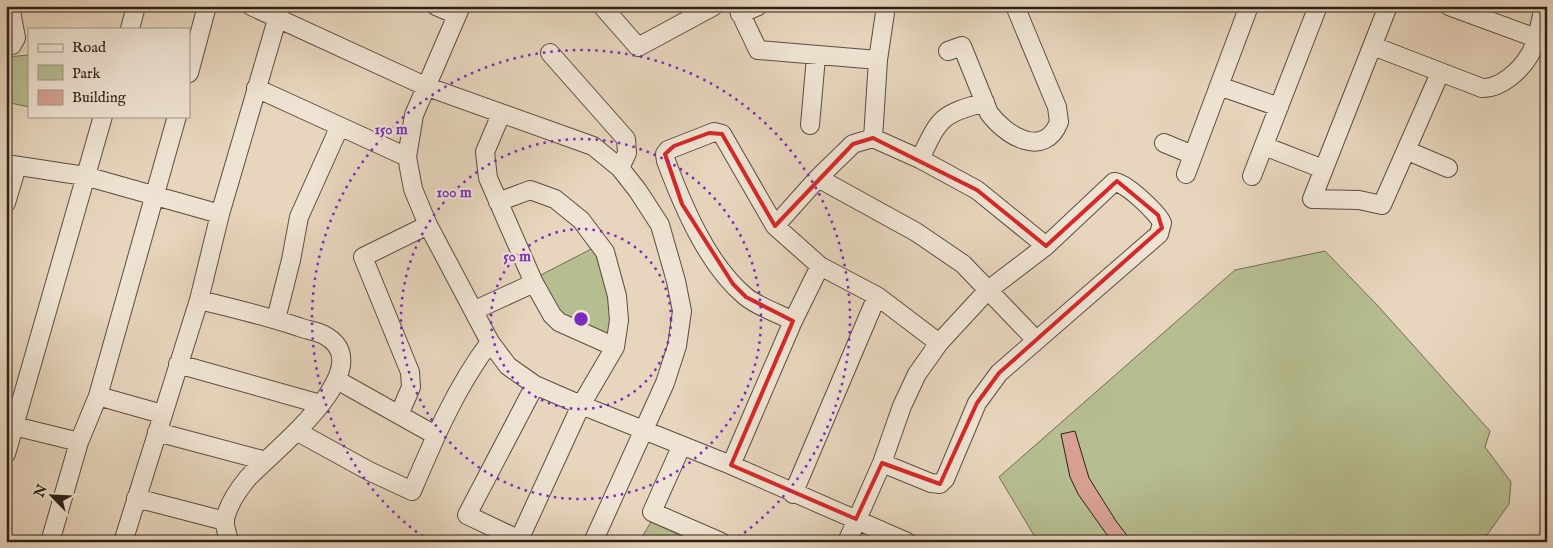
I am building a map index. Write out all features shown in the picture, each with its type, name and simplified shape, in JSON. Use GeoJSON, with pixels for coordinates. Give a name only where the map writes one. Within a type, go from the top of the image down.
{"type":"FeatureCollection","features":[{"type":"Feature","properties":{"kind":"street"},"geometry":{"type":"LineString","coordinates":[[6,46],[12,45],[16,38],[10,6]]}},
{"type":"Feature","properties":{"kind":"street"},"geometry":{"type":"LineString","coordinates":[[130,28],[136,6]]}},
{"type":"Feature","properties":{"kind":"street"},"geometry":{"type":"LineString","coordinates":[[190,69],[207,6]]}},
{"type":"Feature","properties":{"kind":"street"},"geometry":{"type":"LineString","coordinates":[[251,6],[279,13],[425,86],[593,146],[620,168],[638,191],[660,226],[674,274],[682,311],[677,346],[665,383],[593,542]]}},
{"type":"Feature","properties":{"kind":"street"},"geometry":{"type":"LineString","coordinates":[[436,6],[459,11],[414,115],[406,157],[412,189],[428,225],[490,342],[508,366],[535,384],[581,405],[731,465],[793,494],[907,542]]}},
{"type":"Feature","properties":{"kind":"street"},"geometry":{"type":"LineString","coordinates":[[602,6],[638,47],[714,6]]}},
{"type":"Feature","properties":{"kind":"street"},"geometry":{"type":"LineString","coordinates":[[758,6],[738,10],[758,50],[816,57],[878,60]]}},
{"type":"Feature","properties":{"kind":"street"},"geometry":{"type":"LineString","coordinates":[[873,138],[878,60],[886,6]]}},
{"type":"Feature","properties":{"kind":"street"},"geometry":{"type":"LineString","coordinates":[[948,51],[962,46],[994,120],[1017,138],[1028,142],[1042,141],[1049,137],[1059,122],[1058,107],[1014,6]]}},
{"type":"Feature","properties":{"kind":"street"},"geometry":{"type":"LineString","coordinates":[[1186,174],[1249,6]]}},
{"type":"Feature","properties":{"kind":"street"},"geometry":{"type":"LineString","coordinates":[[1252,176],[1318,6]]}},
{"type":"Feature","properties":{"kind":"street"},"geometry":{"type":"LineString","coordinates":[[1449,6],[1536,38]]}},
{"type":"Feature","properties":{"kind":"street"},"geometry":{"type":"LineString","coordinates":[[1373,46],[1482,88],[1500,86],[1529,56],[1536,38],[1544,6]]}},
{"type":"Feature","properties":{"kind":"street"},"geometry":{"type":"LineString","coordinates":[[1383,8],[1373,46],[1312,198],[1359,200],[1382,206],[1408,151],[1440,73]]}},
{"type":"Feature","properties":{"kind":"street"},"geometry":{"type":"LineString","coordinates":[[123,542],[199,300],[220,214],[279,13]]}},
{"type":"Feature","properties":{"kind":"street"},"geometry":{"type":"LineString","coordinates":[[550,53],[626,139],[627,153],[620,168]]}},
{"type":"Feature","properties":{"kind":"street"},"geometry":{"type":"LineString","coordinates":[[810,125],[816,57]]}},
{"type":"Feature","properties":{"kind":"street"},"geometry":{"type":"LineString","coordinates":[[1219,86],[1279,107]]}},
{"type":"Feature","properties":{"kind":"street"},"geometry":{"type":"LineString","coordinates":[[256,88],[339,128],[406,157]]}},
{"type":"Feature","properties":{"kind":"street"},"geometry":{"type":"LineString","coordinates":[[920,159],[936,126],[952,112],[985,102]]}},
{"type":"Feature","properties":{"kind":"street"},"geometry":{"type":"LineString","coordinates":[[501,114],[485,152],[488,178],[534,283],[552,315],[559,322],[614,347]]}},
{"type":"Feature","properties":{"kind":"street"},"geometry":{"type":"LineString","coordinates":[[6,454],[10,425],[102,118]]}},
{"type":"Feature","properties":{"kind":"street"},"geometry":{"type":"LineString","coordinates":[[50,542],[79,442],[98,396],[175,118]]}},
{"type":"Feature","properties":{"kind":"street"},"geometry":{"type":"LineString","coordinates":[[276,319],[291,260],[299,217],[339,128]]}},
{"type":"Feature","properties":{"kind":"street"},"geometry":{"type":"LineString","coordinates":[[793,321],[746,297],[726,276],[705,246],[682,204],[666,161],[665,154],[668,150],[714,132],[722,134],[775,226],[820,266],[877,296],[939,343]]}},
{"type":"Feature","properties":{"kind":"street"},"geometry":{"type":"LineString","coordinates":[[775,226],[818,178],[853,144],[873,138],[920,159],[977,190],[1046,246]]}},
{"type":"Feature","properties":{"kind":"street"},"geometry":{"type":"LineString","coordinates":[[1164,143],[1193,155]]}},
{"type":"Feature","properties":{"kind":"street"},"geometry":{"type":"LineString","coordinates":[[1264,146],[1323,169]]}},
{"type":"Feature","properties":{"kind":"street"},"geometry":{"type":"LineString","coordinates":[[1408,151],[1448,168]]}},
{"type":"Feature","properties":{"kind":"street"},"geometry":{"type":"LineString","coordinates":[[6,202],[12,165],[85,176],[220,214]]}},
{"type":"Feature","properties":{"kind":"street"},"geometry":{"type":"LineString","coordinates":[[818,178],[936,244],[963,264],[1036,340]]}},
{"type":"Feature","properties":{"kind":"street"},"geometry":{"type":"LineString","coordinates":[[847,542],[882,462],[902,406],[917,374],[939,343],[987,291],[1046,246],[1117,181],[1123,184],[1158,215],[1162,223],[1159,234],[999,373],[982,394],[945,479],[940,484],[931,483],[882,462]]}},
{"type":"Feature","properties":{"kind":"street"},"geometry":{"type":"LineString","coordinates":[[498,202],[530,190],[554,199],[581,220],[605,252],[617,296],[619,320],[614,347],[581,405],[521,541],[467,515],[535,384]]}},
{"type":"Feature","properties":{"kind":"street"},"geometry":{"type":"LineString","coordinates":[[399,415],[411,387],[410,372],[363,257],[428,225]]}},
{"type":"Feature","properties":{"kind":"street"},"geometry":{"type":"LineString","coordinates":[[731,465],[793,321],[820,266]]}},
{"type":"Feature","properties":{"kind":"street"},"geometry":{"type":"LineString","coordinates":[[474,310],[534,283]]}},
{"type":"Feature","properties":{"kind":"street"},"geometry":{"type":"LineString","coordinates":[[793,494],[877,296]]}},
{"type":"Feature","properties":{"kind":"street"},"geometry":{"type":"LineString","coordinates":[[199,300],[276,319],[325,336],[338,347],[341,363],[337,380],[298,432],[246,480],[233,500],[225,521],[229,542]]}},
{"type":"Feature","properties":{"kind":"street"},"geometry":{"type":"LineString","coordinates":[[298,432],[369,471],[412,491],[436,435],[470,368],[490,342]]}},
{"type":"Feature","properties":{"kind":"street"},"geometry":{"type":"LineString","coordinates":[[178,364],[320,404]]}},
{"type":"Feature","properties":{"kind":"street"},"geometry":{"type":"LineString","coordinates":[[337,380],[436,435]]}},
{"type":"Feature","properties":{"kind":"street"},"geometry":{"type":"LineString","coordinates":[[98,396],[162,414]]}},
{"type":"Feature","properties":{"kind":"street"},"geometry":{"type":"LineString","coordinates":[[10,425],[79,442]]}},
{"type":"Feature","properties":{"kind":"street"},"geometry":{"type":"LineString","coordinates":[[156,432],[266,461]]}},
{"type":"Feature","properties":{"kind":"street"},"geometry":{"type":"LineString","coordinates":[[681,446],[652,512],[720,542]]}},
{"type":"Feature","properties":{"kind":"street"},"geometry":{"type":"LineString","coordinates":[[136,498],[225,521]]}},
{"type":"Feature","properties":{"kind":"highlighted area"},"geometry":{"type":"Polygon","coordinates":[[[709,133],[722,134],[775,226],[853,144],[873,138],[977,190],[1046,246],[1117,181],[1158,215],[1162,228],[999,373],[977,403],[940,484],[882,463],[856,519],[731,465],[793,321],[746,297],[733,284],[682,204],[665,154],[674,146],[709,133]]]}},
{"type":"Feature","properties":{"kind":"green space"},"geometry":{"type":"Polygon","coordinates":[[[28,55],[28,107],[6,102],[6,57],[28,55]]]}},
{"type":"Feature","properties":{"kind":"green space"},"geometry":{"type":"Polygon","coordinates":[[[595,247],[612,308],[611,334],[605,338],[562,318],[537,277],[595,247]]]}},
{"type":"Feature","properties":{"kind":"green space"},"geometry":{"type":"Polygon","coordinates":[[[1325,251],[1378,306],[1490,431],[1485,447],[1511,482],[1509,504],[1482,542],[1038,542],[999,477],[1235,270],[1325,251]]]}},
{"type":"Feature","properties":{"kind":"green space"},"geometry":{"type":"Polygon","coordinates":[[[651,522],[695,542],[639,542],[651,522]]]}},
{"type":"Feature","properties":{"kind":"building"},"geometry":{"type":"Polygon","coordinates":[[[1075,431],[1089,478],[1116,521],[1132,542],[1112,542],[1078,494],[1070,477],[1061,434],[1075,431]]]}}]}
